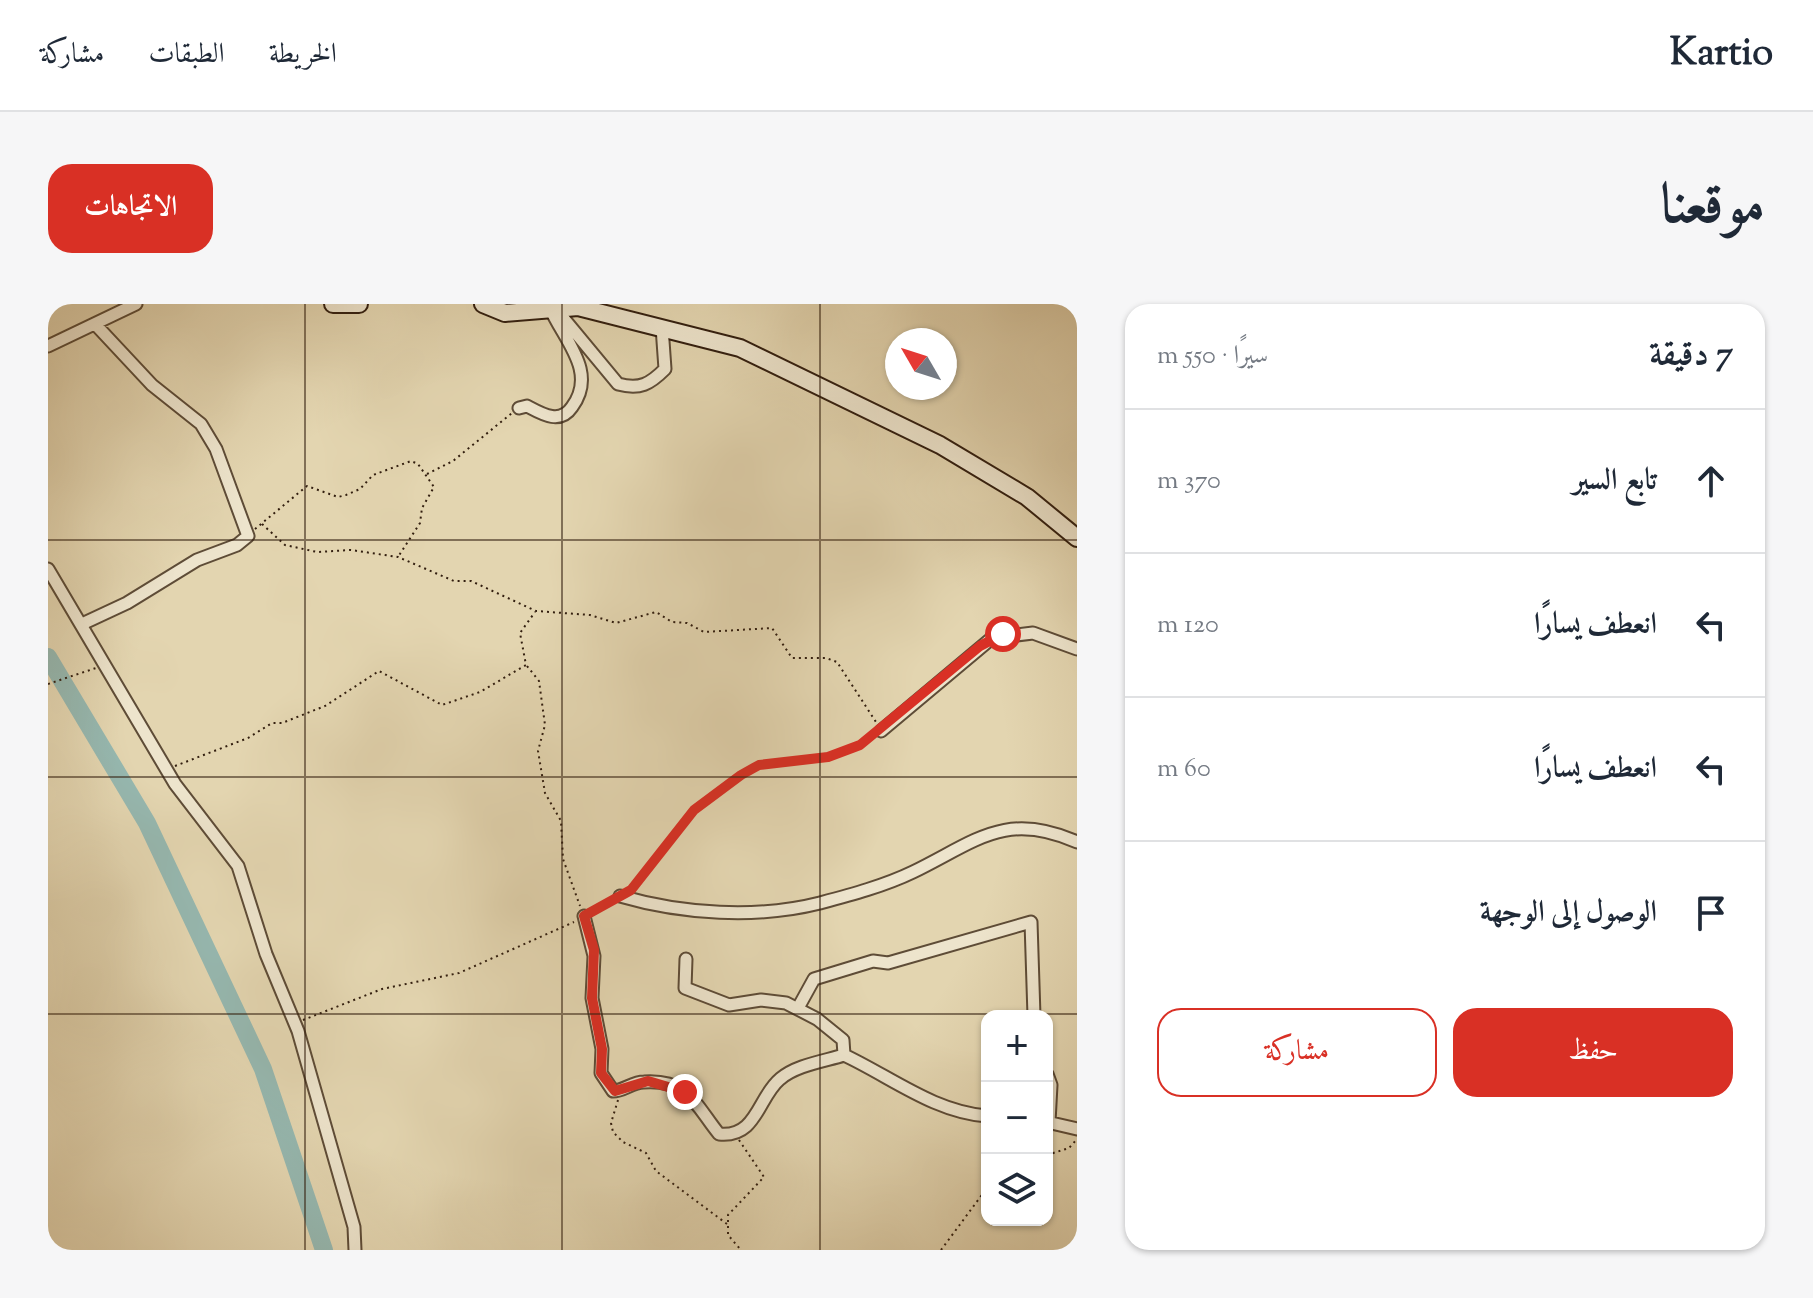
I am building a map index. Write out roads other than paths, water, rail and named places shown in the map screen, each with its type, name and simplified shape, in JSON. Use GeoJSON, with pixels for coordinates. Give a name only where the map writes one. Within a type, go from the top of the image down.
{"type":"FeatureCollection","features":[{"type":"Feature","properties":{"kind":"street"},"geometry":{"type":"LineString","coordinates":[[48,346],[136,304]]}},
{"type":"Feature","properties":{"kind":"street"},"geometry":{"type":"LineString","coordinates":[[333,304],[359,304]]}},
{"type":"Feature","properties":{"kind":"street"},"geometry":{"type":"LineString","coordinates":[[483,304],[505,313],[578,307],[740,348],[912,431],[1015,489],[1077,538]]}},
{"type":"Feature","properties":{"kind":"street"},"geometry":{"type":"LineString","coordinates":[[552,308],[618,384],[630,388],[646,386],[665,369],[662,327]]}},
{"type":"Feature","properties":{"kind":"street"},"geometry":{"type":"LineString","coordinates":[[519,408],[527,406],[559,417],[568,413],[581,389],[580,364],[552,308]]}},
{"type":"Feature","properties":{"kind":"street"},"geometry":{"type":"LineString","coordinates":[[82,624],[127,603],[197,560],[237,545],[248,536],[216,449],[205,429],[174,400],[152,385],[95,324]]}},
{"type":"Feature","properties":{"kind":"street"},"geometry":{"type":"LineString","coordinates":[[48,569],[166,769],[238,866],[266,954],[295,1023],[354,1227],[355,1250]]}},
{"type":"Feature","properties":{"kind":"street"},"geometry":{"type":"LineString","coordinates":[[881,731],[992,638],[1011,633],[1033,633],[1077,649]]}},
{"type":"Feature","properties":{"kind":"street"},"geometry":{"type":"LineString","coordinates":[[620,896],[695,910],[784,909],[822,902],[902,876],[1002,829],[1039,829],[1077,842]]}},
{"type":"Feature","properties":{"kind":"street"},"geometry":{"type":"LineString","coordinates":[[584,916],[594,950],[592,998],[602,1049],[601,1073],[609,1088],[617,1092],[640,1082],[672,1086],[697,1100],[719,1134],[736,1133],[757,1116],[779,1079],[844,1055],[936,1104],[981,1115]]}},
{"type":"Feature","properties":{"kind":"street"},"geometry":{"type":"LineString","coordinates":[[798,1008],[814,979],[873,961],[888,963],[1031,922],[1034,1010]]}},
{"type":"Feature","properties":{"kind":"street"},"geometry":{"type":"LineString","coordinates":[[686,959],[683,983],[689,990],[729,1005],[761,1000],[798,1008],[843,1040],[844,1055]]}},
{"type":"Feature","properties":{"kind":"street"},"geometry":{"type":"LineString","coordinates":[[1053,1123],[1077,1129]]}},
{"type":"Feature","properties":{"kind":"waterway"},"geometry":{"type":"LineString","coordinates":[[48,657],[147,823],[263,1069],[324,1250]]}}]}
